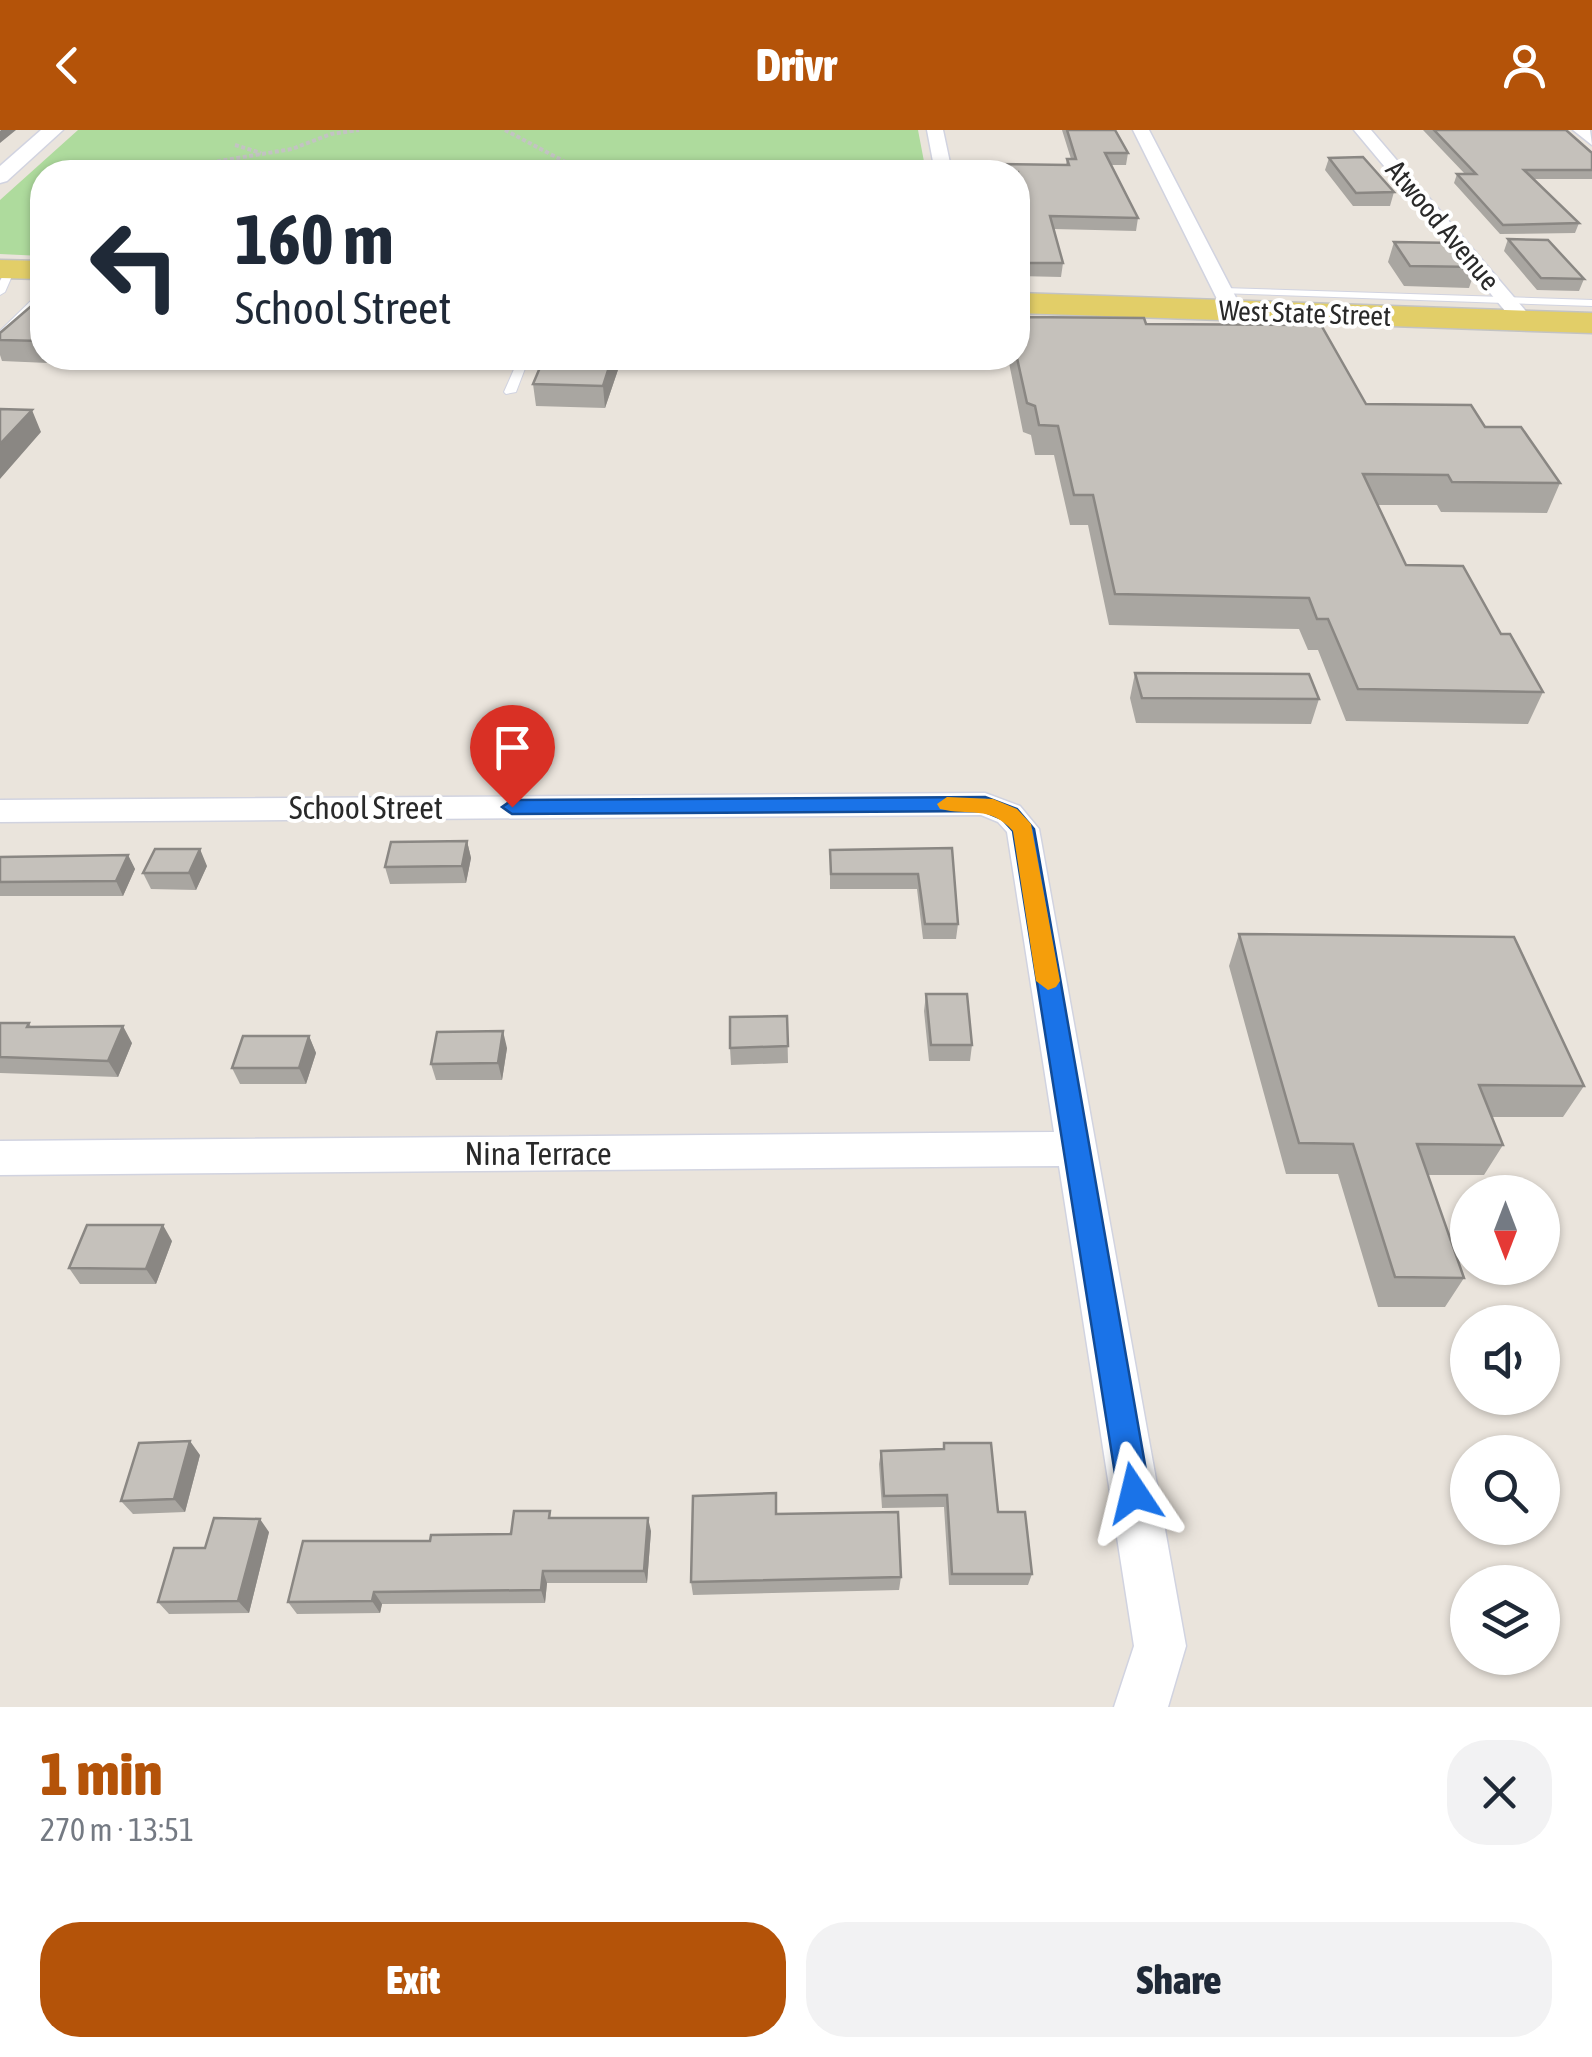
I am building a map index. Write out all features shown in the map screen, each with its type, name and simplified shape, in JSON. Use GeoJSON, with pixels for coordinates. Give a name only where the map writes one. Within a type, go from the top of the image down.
{"type":"FeatureCollection","features":[{"type":"Feature","properties":{"kind":"main road"},"geometry":{"type":"LineString","coordinates":[[3,276],[30,272]]}},
{"type":"Feature","properties":{"kind":"main road","name":"West State Street"},"geometry":{"type":"LineString","coordinates":[[1030,303],[1228,301],[1515,310],[1592,323]]}},
{"type":"Feature","properties":{"kind":"street"},"geometry":{"type":"LineString","coordinates":[[0,177],[53,130]]}},
{"type":"Feature","properties":{"kind":"street"},"geometry":{"type":"LineString","coordinates":[[935,130],[941,160]]}},
{"type":"Feature","properties":{"kind":"street"},"geometry":{"type":"LineString","coordinates":[[1141,130],[1228,301]]}},
{"type":"Feature","properties":{"kind":"street","name":"Atwood Avenue"},"geometry":{"type":"LineString","coordinates":[[1362,130],[1515,310]]}},
{"type":"Feature","properties":{"kind":"street"},"geometry":{"type":"LineString","coordinates":[[1580,130],[1592,140]]}},
{"type":"Feature","properties":{"kind":"street","name":"School Street"},"geometry":{"type":"LineString","coordinates":[[0,811],[985,804],[1010,814],[1023,829],[1076,1149]]}},
{"type":"Feature","properties":{"kind":"street"},"geometry":{"type":"LineString","coordinates":[[1076,1149],[1160,1646],[1140,1707]]}},
{"type":"Feature","properties":{"kind":"street","name":"Nina Terrace"},"geometry":{"type":"LineString","coordinates":[[0,1158],[1076,1149]]}},
{"type":"Feature","properties":{"kind":"lane"},"geometry":{"type":"LineString","coordinates":[[1515,310],[1592,303]]}},
{"type":"Feature","properties":{"kind":"lane"},"geometry":{"type":"LineString","coordinates":[[0,337],[30,306]]}},
{"type":"Feature","properties":{"kind":"lane"},"geometry":{"type":"LineString","coordinates":[[510,392],[519,370]]}},
{"type":"Feature","properties":{"kind":"path"},"geometry":{"type":"LineString","coordinates":[[226,160],[359,130]]}},
{"type":"Feature","properties":{"kind":"path"},"geometry":{"type":"LineString","coordinates":[[505,130],[561,160]]}},
{"type":"Feature","properties":{"kind":"path"},"geometry":{"type":"LineString","coordinates":[[235,145],[262,154]]}},
{"type":"Feature","properties":{"kind":"green space"},"geometry":{"type":"Polygon","coordinates":[[[78,130],[918,130],[924,160],[45,160],[78,130]]]}},
{"type":"Feature","properties":{"kind":"green space"},"geometry":{"type":"Polygon","coordinates":[[[30,173],[30,255],[0,254],[0,200],[30,173]]]}},
{"type":"Feature","properties":{"kind":"building"},"geometry":{"type":"Polygon","coordinates":[[[1067,130],[1115,130],[1128,153],[1105,153],[1138,218],[1050,216],[1063,263],[1030,263],[1030,164],[1069,165],[1067,159],[1076,159],[1067,130]]]}},
{"type":"Feature","properties":{"kind":"building"},"geometry":{"type":"Polygon","coordinates":[[[1434,130],[1566,130],[1592,153],[1592,170],[1524,170],[1579,223],[1503,225],[1457,174],[1476,174],[1434,130]]]}},
{"type":"Feature","properties":{"kind":"building"},"geometry":{"type":"Polygon","coordinates":[[[1363,157],[1394,192],[1356,193],[1329,158],[1363,157]]]}},
{"type":"Feature","properties":{"kind":"building"},"geometry":{"type":"Polygon","coordinates":[[[1508,239],[1548,240],[1584,279],[1541,278],[1508,239]]]}},
{"type":"Feature","properties":{"kind":"building"},"geometry":{"type":"Polygon","coordinates":[[[1394,242],[1458,243],[1476,267],[1410,266],[1394,242]]]}},
{"type":"Feature","properties":{"kind":"building"},"geometry":{"type":"Polygon","coordinates":[[[30,307],[30,341],[0,340],[0,333],[30,307]]]}},
{"type":"Feature","properties":{"kind":"building"},"geometry":{"type":"Polygon","coordinates":[[[1030,317],[1144,318],[1146,324],[1321,325],[1366,404],[1471,405],[1485,427],[1521,427],[1560,483],[1452,482],[1448,475],[1363,474],[1406,565],[1463,566],[1501,634],[1510,634],[1543,692],[1358,689],[1328,619],[1317,619],[1309,598],[1115,594],[1093,495],[1074,495],[1058,426],[1039,425],[1035,406],[1027,403],[1020,370],[1030,370],[1030,317]]]}},
{"type":"Feature","properties":{"kind":"building"},"geometry":{"type":"Polygon","coordinates":[[[539,370],[608,370],[603,386],[533,384],[539,370]]]}},
{"type":"Feature","properties":{"kind":"building"},"geometry":{"type":"Polygon","coordinates":[[[0,409],[32,410],[0,444],[0,409]]]}},
{"type":"Feature","properties":{"kind":"building"},"geometry":{"type":"Polygon","coordinates":[[[1135,673],[1309,674],[1319,699],[1142,698],[1135,673]]]}},
{"type":"Feature","properties":{"kind":"building"},"geometry":{"type":"Polygon","coordinates":[[[467,841],[462,866],[385,867],[391,842],[467,841]]]}},
{"type":"Feature","properties":{"kind":"building"},"geometry":{"type":"Polygon","coordinates":[[[952,848],[958,924],[925,924],[918,874],[831,874],[830,850],[952,848]]]}},
{"type":"Feature","properties":{"kind":"building"},"geometry":{"type":"Polygon","coordinates":[[[155,849],[200,849],[189,873],[143,873],[155,849]]]}},
{"type":"Feature","properties":{"kind":"building"},"geometry":{"type":"Polygon","coordinates":[[[128,855],[116,881],[0,882],[0,857],[128,855]]]}},
{"type":"Feature","properties":{"kind":"building"},"geometry":{"type":"Polygon","coordinates":[[[1239,934],[1514,937],[1584,1086],[1479,1085],[1503,1145],[1417,1144],[1450,1238],[1450,1278],[1395,1277],[1353,1144],[1299,1143],[1239,934]]]}},
{"type":"Feature","properties":{"kind":"building"},"geometry":{"type":"Polygon","coordinates":[[[926,994],[967,994],[972,1045],[931,1045],[926,994]]]}},
{"type":"Feature","properties":{"kind":"building"},"geometry":{"type":"Polygon","coordinates":[[[787,1016],[788,1046],[730,1048],[730,1017],[787,1016]]]}},
{"type":"Feature","properties":{"kind":"building"},"geometry":{"type":"Polygon","coordinates":[[[0,1023],[29,1023],[27,1027],[123,1026],[108,1061],[0,1057],[0,1023]]]}},
{"type":"Feature","properties":{"kind":"building"},"geometry":{"type":"Polygon","coordinates":[[[503,1031],[498,1063],[431,1064],[437,1032],[503,1031]]]}},
{"type":"Feature","properties":{"kind":"building"},"geometry":{"type":"Polygon","coordinates":[[[243,1036],[309,1036],[299,1068],[232,1068],[243,1036]]]}},
{"type":"Feature","properties":{"kind":"building"},"geometry":{"type":"Polygon","coordinates":[[[87,1225],[163,1225],[146,1269],[69,1268],[87,1225]]]}},
{"type":"Feature","properties":{"kind":"building"},"geometry":{"type":"Polygon","coordinates":[[[190,1441],[174,1499],[121,1501],[139,1443],[190,1441]]]}},
{"type":"Feature","properties":{"kind":"building"},"geometry":{"type":"Polygon","coordinates":[[[944,1443],[991,1443],[998,1512],[1025,1512],[1032,1574],[952,1574],[947,1495],[884,1496],[881,1451],[944,1449],[944,1443]]]}},
{"type":"Feature","properties":{"kind":"building"},"geometry":{"type":"Polygon","coordinates":[[[776,1493],[776,1514],[898,1512],[901,1577],[691,1582],[693,1496],[776,1493]]]}},
{"type":"Feature","properties":{"kind":"building"},"geometry":{"type":"Polygon","coordinates":[[[514,1511],[550,1511],[549,1518],[648,1518],[644,1571],[543,1571],[541,1590],[374,1592],[372,1601],[288,1602],[303,1541],[430,1541],[431,1535],[511,1534],[514,1511]]]}},
{"type":"Feature","properties":{"kind":"building"},"geometry":{"type":"Polygon","coordinates":[[[214,1518],[260,1519],[238,1601],[158,1602],[174,1548],[205,1548],[214,1518]]]}},
{"type":"Feature","properties":{"kind":"slow traffic"},"geometry":{"type":"LineString","coordinates":[[947,804],[985,804],[1010,814],[1023,829],[1048,981]]}},
{"type":"Feature","properties":{"kind":"route"},"geometry":{"type":"LineString","coordinates":[[512,807],[985,804],[1010,814],[1023,829],[1134,1493]]}}]}
